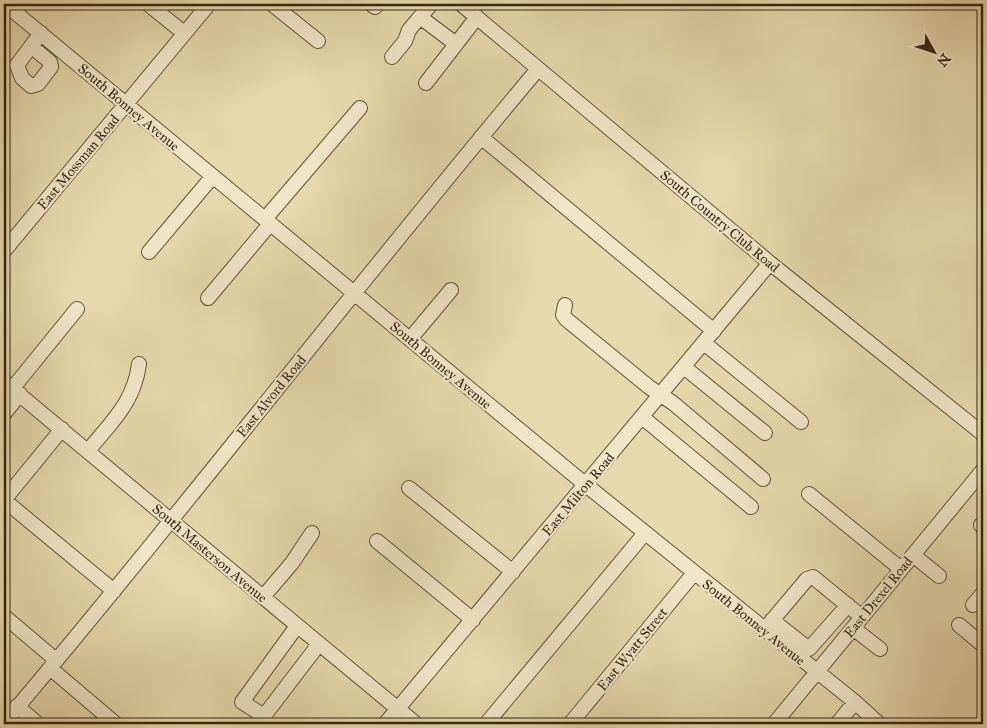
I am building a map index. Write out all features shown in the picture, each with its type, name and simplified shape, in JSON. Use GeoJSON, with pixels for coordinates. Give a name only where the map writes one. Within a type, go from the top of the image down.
{"type":"FeatureCollection","features":[{"type":"Feature","properties":{"kind":"street","name":"South Bonney Avenue"},"geometry":{"type":"LineString","coordinates":[[5,4],[694,573],[768,625],[816,672],[855,702],[879,724]]}},
{"type":"Feature","properties":{"kind":"street"},"geometry":{"type":"LineString","coordinates":[[148,4],[184,33]]}},
{"type":"Feature","properties":{"kind":"street","name":"East Mossman Road"},"geometry":{"type":"LineString","coordinates":[[4,250],[209,4]]}},
{"type":"Feature","properties":{"kind":"street"},"geometry":{"type":"LineString","coordinates":[[272,4],[318,40]]}},
{"type":"Feature","properties":{"kind":"street"},"geometry":{"type":"LineString","coordinates":[[371,4],[375,7],[377,4]]}},
{"type":"Feature","properties":{"kind":"street","name":"South Country Club Road"},"geometry":{"type":"LineString","coordinates":[[461,4],[476,11],[538,68],[770,263],[983,434]]}},
{"type":"Feature","properties":{"kind":"street"},"geometry":{"type":"LineString","coordinates":[[392,57],[405,41],[409,30],[430,5]]}},
{"type":"Feature","properties":{"kind":"street"},"geometry":{"type":"LineString","coordinates":[[426,83],[460,39],[476,11]]}},
{"type":"Feature","properties":{"kind":"street"},"geometry":{"type":"LineString","coordinates":[[420,17],[460,39]]}},
{"type":"Feature","properties":{"kind":"street"},"geometry":{"type":"LineString","coordinates":[[31,46],[41,33]]}},
{"type":"Feature","properties":{"kind":"street","name":"East Alvord Road"},"geometry":{"type":"LineString","coordinates":[[9,712],[53,664],[114,591],[538,68]]}},
{"type":"Feature","properties":{"kind":"street"},"geometry":{"type":"LineString","coordinates":[[208,298],[267,221],[360,108]]}},
{"type":"Feature","properties":{"kind":"street"},"geometry":{"type":"LineString","coordinates":[[481,137],[714,331]]}},
{"type":"Feature","properties":{"kind":"street"},"geometry":{"type":"LineString","coordinates":[[150,252],[213,176]]}},
{"type":"Feature","properties":{"kind":"street","name":"East Milton Road"},"geometry":{"type":"LineString","coordinates":[[385,724],[770,263]]}},
{"type":"Feature","properties":{"kind":"street"},"geometry":{"type":"LineString","coordinates":[[410,339],[451,290]]}},
{"type":"Feature","properties":{"kind":"street"},"geometry":{"type":"LineString","coordinates":[[565,305],[563,316],[566,319],[660,395],[673,402],[763,479]]}},
{"type":"Feature","properties":{"kind":"street"},"geometry":{"type":"LineString","coordinates":[[4,414],[12,388],[77,309]]}},
{"type":"Feature","properties":{"kind":"street"},"geometry":{"type":"LineString","coordinates":[[704,342],[801,422]]}},
{"type":"Feature","properties":{"kind":"street"},"geometry":{"type":"LineString","coordinates":[[88,451],[130,399],[137,381],[139,364]]}},
{"type":"Feature","properties":{"kind":"street"},"geometry":{"type":"LineString","coordinates":[[684,367],[765,434]]}},
{"type":"Feature","properties":{"kind":"street","name":"South Masterson Avenue"},"geometry":{"type":"LineString","coordinates":[[12,388],[416,724]]}},
{"type":"Feature","properties":{"kind":"street"},"geometry":{"type":"LineString","coordinates":[[642,417],[750,507]]}},
{"type":"Feature","properties":{"kind":"street"},"geometry":{"type":"LineString","coordinates":[[62,429],[4,500],[114,591]]}},
{"type":"Feature","properties":{"kind":"street","name":"East Drexel Road"},"geometry":{"type":"LineString","coordinates":[[774,724],[983,470]]}},
{"type":"Feature","properties":{"kind":"street"},"geometry":{"type":"LineString","coordinates":[[409,488],[513,572]]}},
{"type":"Feature","properties":{"kind":"street"},"geometry":{"type":"LineString","coordinates":[[809,494],[902,569]]}},
{"type":"Feature","properties":{"kind":"street"},"geometry":{"type":"LineString","coordinates":[[263,598],[292,563],[312,533]]}},
{"type":"Feature","properties":{"kind":"street"},"geometry":{"type":"LineString","coordinates":[[486,724],[645,533]]}},
{"type":"Feature","properties":{"kind":"street"},"geometry":{"type":"LineString","coordinates":[[378,541],[473,620]]}},
{"type":"Feature","properties":{"kind":"street"},"geometry":{"type":"LineString","coordinates":[[913,555],[939,576]]}},
{"type":"Feature","properties":{"kind":"street","name":"East Wyatt Street"},"geometry":{"type":"LineString","coordinates":[[570,724],[694,573]]}},
{"type":"Feature","properties":{"kind":"street"},"geometry":{"type":"LineString","coordinates":[[848,605],[809,649],[768,625],[807,579],[813,577],[848,605],[862,617]]}},
{"type":"Feature","properties":{"kind":"street"},"geometry":{"type":"LineString","coordinates":[[973,605],[983,593]]}},
{"type":"Feature","properties":{"kind":"street"},"geometry":{"type":"LineString","coordinates":[[4,616],[116,724]]}},
{"type":"Feature","properties":{"kind":"street"},"geometry":{"type":"LineString","coordinates":[[959,625],[983,645]]}},
{"type":"Feature","properties":{"kind":"street"},"geometry":{"type":"LineString","coordinates":[[297,626],[242,702],[264,716],[319,644]]}},
{"type":"Feature","properties":{"kind":"street"},"geometry":{"type":"LineString","coordinates":[[853,628],[880,649]]}},
{"type":"Feature","properties":{"kind":"street"},"geometry":{"type":"LineString","coordinates":[[837,724],[855,702]]}},
{"type":"Feature","properties":{"kind":"street"},"geometry":{"type":"LineString","coordinates":[[9,712],[38,724]]}}]}
